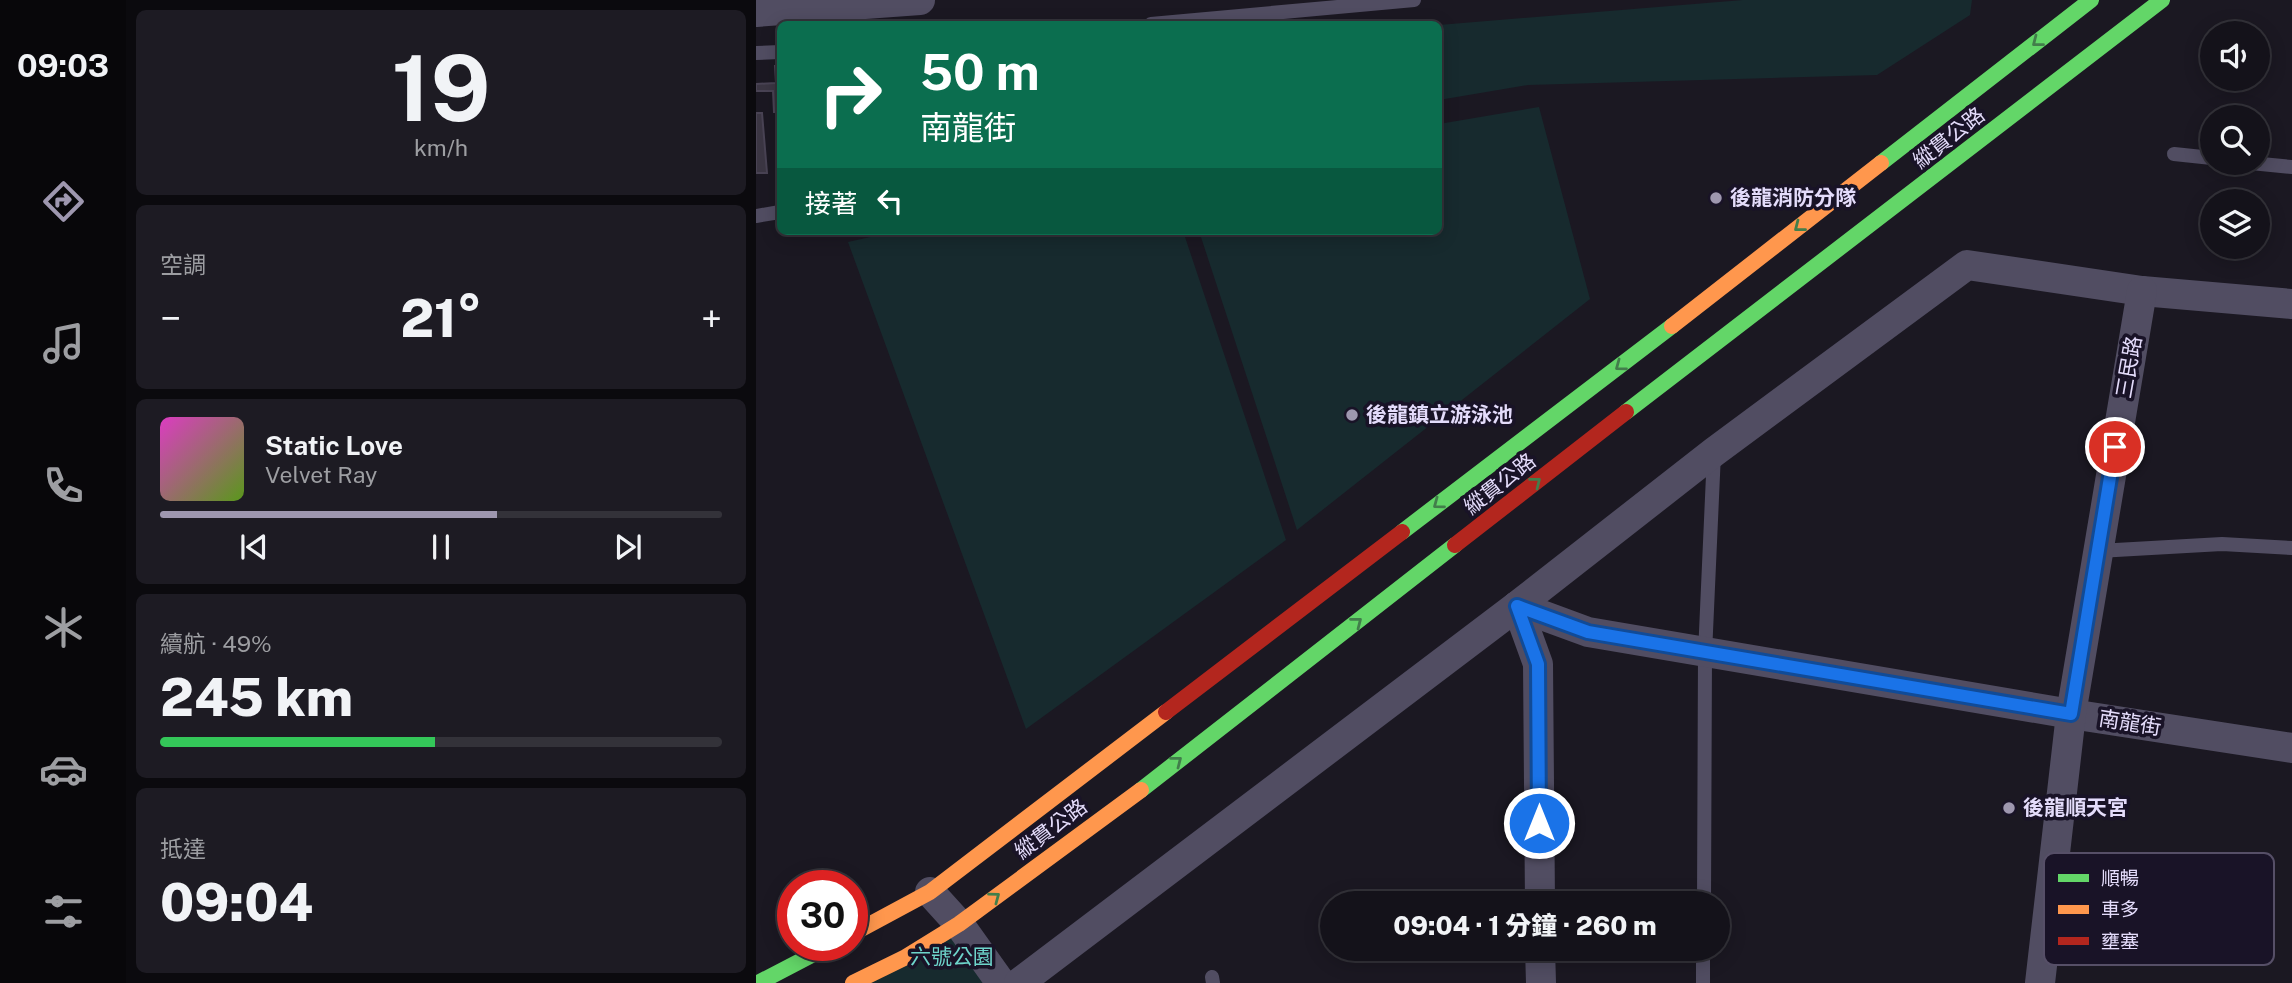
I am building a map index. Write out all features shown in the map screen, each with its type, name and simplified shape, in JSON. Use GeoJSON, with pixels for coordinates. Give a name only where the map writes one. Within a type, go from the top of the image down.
{"type":"FeatureCollection","features":[{"type":"Feature","properties":{"kind":"main road","name":"縱貫公路"},"geometry":{"type":"LineString","coordinates":[[868,925],[930,892],[1647,345],[2091,0]]}},
{"type":"Feature","properties":{"kind":"main road","name":"縱貫公路"},"geometry":{"type":"LineString","coordinates":[[853,983],[904,958],[959,924],[1151,782],[1676,373],[2162,0]]}},
{"type":"Feature","properties":{"kind":"main road"},"geometry":{"type":"LineString","coordinates":[[758,983],[800,961]]}},
{"type":"Feature","properties":{"kind":"street"},"geometry":{"type":"LineString","coordinates":[[756,12],[920,0]]}},
{"type":"Feature","properties":{"kind":"street"},"geometry":{"type":"LineString","coordinates":[[1019,983],[1517,606],[1714,452],[1967,265],[2142,291],[2292,304]]}},
{"type":"Feature","properties":{"kind":"street","name":"三民路"},"geometry":{"type":"LineString","coordinates":[[2055,853],[2071,714],[2142,291]]}},
{"type":"Feature","properties":{"kind":"street"},"geometry":{"type":"LineString","coordinates":[[1517,606],[1538,664],[1540,891]]}},
{"type":"Feature","properties":{"kind":"street","name":"南龍街"},"geometry":{"type":"LineString","coordinates":[[1517,606],[1588,632],[1705,654],[2292,748]]}},
{"type":"Feature","properties":{"kind":"street"},"geometry":{"type":"LineString","coordinates":[[930,892],[959,924],[1001,983]]}},
{"type":"Feature","properties":{"kind":"street","name":"三民路"},"geometry":{"type":"LineString","coordinates":[[2040,983],[2044,948]]}},
{"type":"Feature","properties":{"kind":"street"},"geometry":{"type":"LineString","coordinates":[[1541,961],[1541,983]]}},
{"type":"Feature","properties":{"kind":"lane"},"geometry":{"type":"LineString","coordinates":[[1185,21],[1414,0]]}},
{"type":"Feature","properties":{"kind":"lane"},"geometry":{"type":"LineString","coordinates":[[756,53],[777,52]]}},
{"type":"Feature","properties":{"kind":"lane"},"geometry":{"type":"LineString","coordinates":[[2174,154],[2200,157]]}},
{"type":"Feature","properties":{"kind":"lane"},"geometry":{"type":"LineString","coordinates":[[2270,165],[2292,167]]}},
{"type":"Feature","properties":{"kind":"lane"},"geometry":{"type":"LineString","coordinates":[[756,216],[777,212]]}},
{"type":"Feature","properties":{"kind":"lane"},"geometry":{"type":"LineString","coordinates":[[1703,891],[1705,654],[1714,452]]}},
{"type":"Feature","properties":{"kind":"lane"},"geometry":{"type":"LineString","coordinates":[[2098,551],[2222,544],[2292,548]]}},
{"type":"Feature","properties":{"kind":"lane"},"geometry":{"type":"LineString","coordinates":[[1703,961],[1703,983]]}},
{"type":"Feature","properties":{"kind":"green space"},"geometry":{"type":"Polygon","coordinates":[[[1743,0],[1972,0],[1970,15],[1877,75],[1528,85],[1442,99],[1442,25],[1743,0]]]}},
{"type":"Feature","properties":{"kind":"green space","name":"後龍鎮立游泳池"},"geometry":{"type":"Polygon","coordinates":[[[1539,107],[1590,299],[1297,530],[1200,235],[1442,235],[1442,123],[1539,107]]]}},
{"type":"Feature","properties":{"kind":"green space"},"geometry":{"type":"Polygon","coordinates":[[[879,235],[1184,235],[1286,540],[1026,729],[848,242],[879,235]]]}},
{"type":"Feature","properties":{"kind":"green space","name":"六號公園"},"geometry":{"type":"Polygon","coordinates":[[[959,924],[1001,983],[847,983],[959,924]]]}},
{"type":"Feature","properties":{"kind":"building"},"geometry":{"type":"Polygon","coordinates":[[[777,66],[777,112],[774,112],[773,91],[756,91],[756,84],[776,83],[777,66]]]}},
{"type":"Feature","properties":{"kind":"building"},"geometry":{"type":"Polygon","coordinates":[[[756,113],[762,113],[767,173],[756,173],[756,113]]]}},
{"type":"Feature","properties":{"kind":"traffic: fast"},"geometry":{"type":"LineString","coordinates":[[1881,163],[2091,0]]}},
{"type":"Feature","properties":{"kind":"traffic: fast"},"geometry":{"type":"LineString","coordinates":[[1626,412],[2162,0]]}},
{"type":"Feature","properties":{"kind":"traffic: fast"},"geometry":{"type":"LineString","coordinates":[[1402,532],[1672,326]]}},
{"type":"Feature","properties":{"kind":"traffic: fast"},"geometry":{"type":"LineString","coordinates":[[1141,790],[1455,545]]}},
{"type":"Feature","properties":{"kind":"traffic: fast"},"geometry":{"type":"LineString","coordinates":[[758,983],[800,961]]}},
{"type":"Feature","properties":{"kind":"traffic: slow"},"geometry":{"type":"LineString","coordinates":[[1672,326],[1881,163]]}},
{"type":"Feature","properties":{"kind":"traffic: slow"},"geometry":{"type":"LineString","coordinates":[[868,925],[930,892],[1166,712]]}},
{"type":"Feature","properties":{"kind":"traffic: slow"},"geometry":{"type":"LineString","coordinates":[[853,983],[904,958],[959,924],[1141,790]]}},
{"type":"Feature","properties":{"kind":"traffic: jam"},"geometry":{"type":"LineString","coordinates":[[1455,545],[1626,412]]}},
{"type":"Feature","properties":{"kind":"traffic: jam"},"geometry":{"type":"LineString","coordinates":[[1166,712],[1402,532]]}},
{"type":"Feature","properties":{"kind":"place","name":"後龍消防分隊"},"geometry":{"type":"Point","coordinates":[1716,198]}},
{"type":"Feature","properties":{"kind":"place","name":"後龍鎮立游泳池"},"geometry":{"type":"Point","coordinates":[1352,415]}},
{"type":"Feature","properties":{"kind":"place","name":"後龍順天宮"},"geometry":{"type":"Point","coordinates":[2009,808]}},
{"type":"Feature","properties":{"kind":"route"},"geometry":{"type":"LineString","coordinates":[[1539,823],[1538,664],[1517,606],[1588,632],[1705,654],[2071,714],[2115,447]]}}]}
